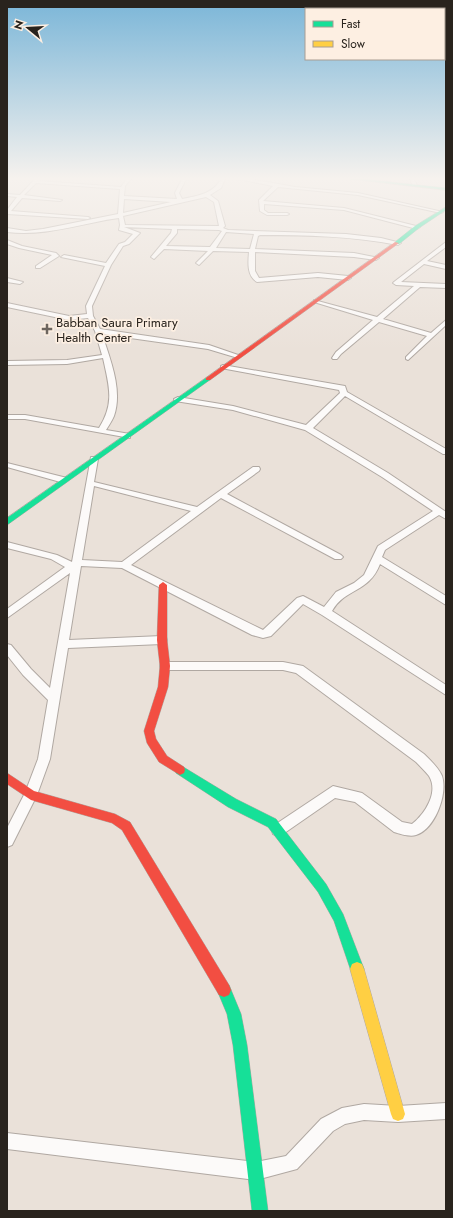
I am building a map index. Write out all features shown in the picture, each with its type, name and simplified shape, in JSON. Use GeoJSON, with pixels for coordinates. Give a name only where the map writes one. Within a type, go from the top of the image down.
{"type":"FeatureCollection","features":[{"type":"Feature","properties":{"kind":"street"},"geometry":{"type":"LineString","coordinates":[[102,430],[110,417],[114,400],[106,356],[98,331],[90,316],[89,306],[108,265],[121,245],[134,236]]}},
{"type":"Feature","properties":{"kind":"street"},"geometry":{"type":"LineString","coordinates":[[154,257],[172,236]]}},
{"type":"Feature","properties":{"kind":"street"},"geometry":{"type":"LineString","coordinates":[[199,263],[212,249],[219,236]]}},
{"type":"Feature","properties":{"kind":"street"},"geometry":{"type":"LineString","coordinates":[[256,236],[253,250],[252,273],[257,280],[318,275],[348,278]]}},
{"type":"Feature","properties":{"kind":"street"},"geometry":{"type":"LineString","coordinates":[[323,236],[372,238],[398,243]]}},
{"type":"Feature","properties":{"kind":"street"},"geometry":{"type":"LineString","coordinates":[[7,522],[407,236]]}},
{"type":"Feature","properties":{"kind":"street"},"geometry":{"type":"LineString","coordinates":[[7,242],[20,247],[54,254],[56,256],[50,258],[38,267]]}},
{"type":"Feature","properties":{"kind":"street"},"geometry":{"type":"LineString","coordinates":[[446,244],[396,282],[446,286]]}},
{"type":"Feature","properties":{"kind":"street"},"geometry":{"type":"LineString","coordinates":[[162,247],[354,255],[376,258]]}},
{"type":"Feature","properties":{"kind":"street"},"geometry":{"type":"LineString","coordinates":[[64,257],[108,265]]}},
{"type":"Feature","properties":{"kind":"street"},"geometry":{"type":"LineString","coordinates":[[423,262],[446,267]]}},
{"type":"Feature","properties":{"kind":"street"},"geometry":{"type":"LineString","coordinates":[[7,280],[20,282]]}},
{"type":"Feature","properties":{"kind":"street"},"geometry":{"type":"LineString","coordinates":[[335,358],[338,353],[419,285]]}},
{"type":"Feature","properties":{"kind":"street"},"geometry":{"type":"LineString","coordinates":[[316,301],[431,335]]}},
{"type":"Feature","properties":{"kind":"street"},"geometry":{"type":"LineString","coordinates":[[7,305],[69,318],[90,316]]}},
{"type":"Feature","properties":{"kind":"street"},"geometry":{"type":"LineString","coordinates":[[408,358],[446,322]]}},
{"type":"Feature","properties":{"kind":"street"},"geometry":{"type":"LineString","coordinates":[[98,331],[209,347],[238,356]]}},
{"type":"Feature","properties":{"kind":"street"},"geometry":{"type":"LineString","coordinates":[[7,363],[68,362],[106,356]]}},
{"type":"Feature","properties":{"kind":"street"},"geometry":{"type":"LineString","coordinates":[[223,367],[339,387],[344,390],[344,393],[446,452]]}},
{"type":"Feature","properties":{"kind":"street"},"geometry":{"type":"LineString","coordinates":[[308,428],[344,393]]}},
{"type":"Feature","properties":{"kind":"street"},"geometry":{"type":"LineString","coordinates":[[178,399],[233,408],[308,428],[385,475],[442,514],[381,548],[375,568],[364,581],[339,594],[331,603],[326,612]]}},
{"type":"Feature","properties":{"kind":"street"},"geometry":{"type":"LineString","coordinates":[[7,416],[25,417],[102,430],[127,436]]}},
{"type":"Feature","properties":{"kind":"street"},"geometry":{"type":"LineString","coordinates":[[7,840],[32,795],[44,759],[64,644],[75,565],[94,459]]}},
{"type":"Feature","properties":{"kind":"street"},"geometry":{"type":"LineString","coordinates":[[7,465],[64,480]]}},
{"type":"Feature","properties":{"kind":"street"},"geometry":{"type":"LineString","coordinates":[[124,565],[256,469]]}},
{"type":"Feature","properties":{"kind":"street"},"geometry":{"type":"LineString","coordinates":[[90,484],[198,510]]}},
{"type":"Feature","properties":{"kind":"street"},"geometry":{"type":"LineString","coordinates":[[221,494],[338,557]]}},
{"type":"Feature","properties":{"kind":"street"},"geometry":{"type":"LineString","coordinates":[[7,545],[54,557],[75,565],[124,565],[256,632],[263,634],[266,634],[301,600],[326,612],[446,691]]}},
{"type":"Feature","properties":{"kind":"street"},"geometry":{"type":"LineString","coordinates":[[377,558],[446,601]]}},
{"type":"Feature","properties":{"kind":"street"},"geometry":{"type":"LineString","coordinates":[[7,614],[75,565]]}},
{"type":"Feature","properties":{"kind":"street"},"geometry":{"type":"LineString","coordinates":[[163,585],[162,640],[165,666],[163,687],[149,731],[151,740],[163,759],[232,803],[272,823],[322,888],[339,918],[362,984],[398,1114]]}},
{"type":"Feature","properties":{"kind":"street"},"geometry":{"type":"LineString","coordinates":[[64,644],[162,640]]}},
{"type":"Feature","properties":{"kind":"street"},"geometry":{"type":"LineString","coordinates":[[7,648],[27,672],[55,700]]}},
{"type":"Feature","properties":{"kind":"street"},"geometry":{"type":"LineString","coordinates":[[165,666],[283,666],[299,669],[420,758],[436,776],[438,790],[433,806],[423,824],[414,830],[399,828],[358,797],[333,792],[278,830]]}},
{"type":"Feature","properties":{"kind":"street"},"geometry":{"type":"LineString","coordinates":[[7,778],[32,795],[114,819],[126,826],[226,993],[234,1014],[240,1045],[260,1211]]}},
{"type":"Feature","properties":{"kind":"street"},"geometry":{"type":"LineString","coordinates":[[7,1141],[256,1172],[291,1163],[327,1125],[342,1116],[364,1112],[398,1114],[446,1111]]}},
{"type":"Feature","properties":{"kind":"traffic: fast"},"geometry":{"type":"LineString","coordinates":[[397,243],[406,236]]}},
{"type":"Feature","properties":{"kind":"traffic: fast"},"geometry":{"type":"LineString","coordinates":[[7,522],[208,379]]}},
{"type":"Feature","properties":{"kind":"traffic: fast"},"geometry":{"type":"LineString","coordinates":[[180,770],[232,803],[272,823],[322,888],[339,918],[357,969]]}},
{"type":"Feature","properties":{"kind":"traffic: fast"},"geometry":{"type":"LineString","coordinates":[[224,990],[234,1014],[240,1045],[260,1211]]}},
{"type":"Feature","properties":{"kind":"traffic: slow"},"geometry":{"type":"LineString","coordinates":[[357,969],[398,1114]]}},
{"type":"Feature","properties":{"kind":"traffic: jam"},"geometry":{"type":"LineString","coordinates":[[208,379],[397,243]]}},
{"type":"Feature","properties":{"kind":"traffic: jam"},"geometry":{"type":"LineString","coordinates":[[163,585],[162,640],[165,666],[163,687],[149,731],[151,740],[163,759],[180,770]]}},
{"type":"Feature","properties":{"kind":"traffic: jam"},"geometry":{"type":"LineString","coordinates":[[7,778],[31,795],[115,819],[126,826],[224,990]]}},
{"type":"Feature","properties":{"kind":"place","name":"Babban Saura Primary Health Center"},"geometry":{"type":"Point","coordinates":[47,329]}}]}
